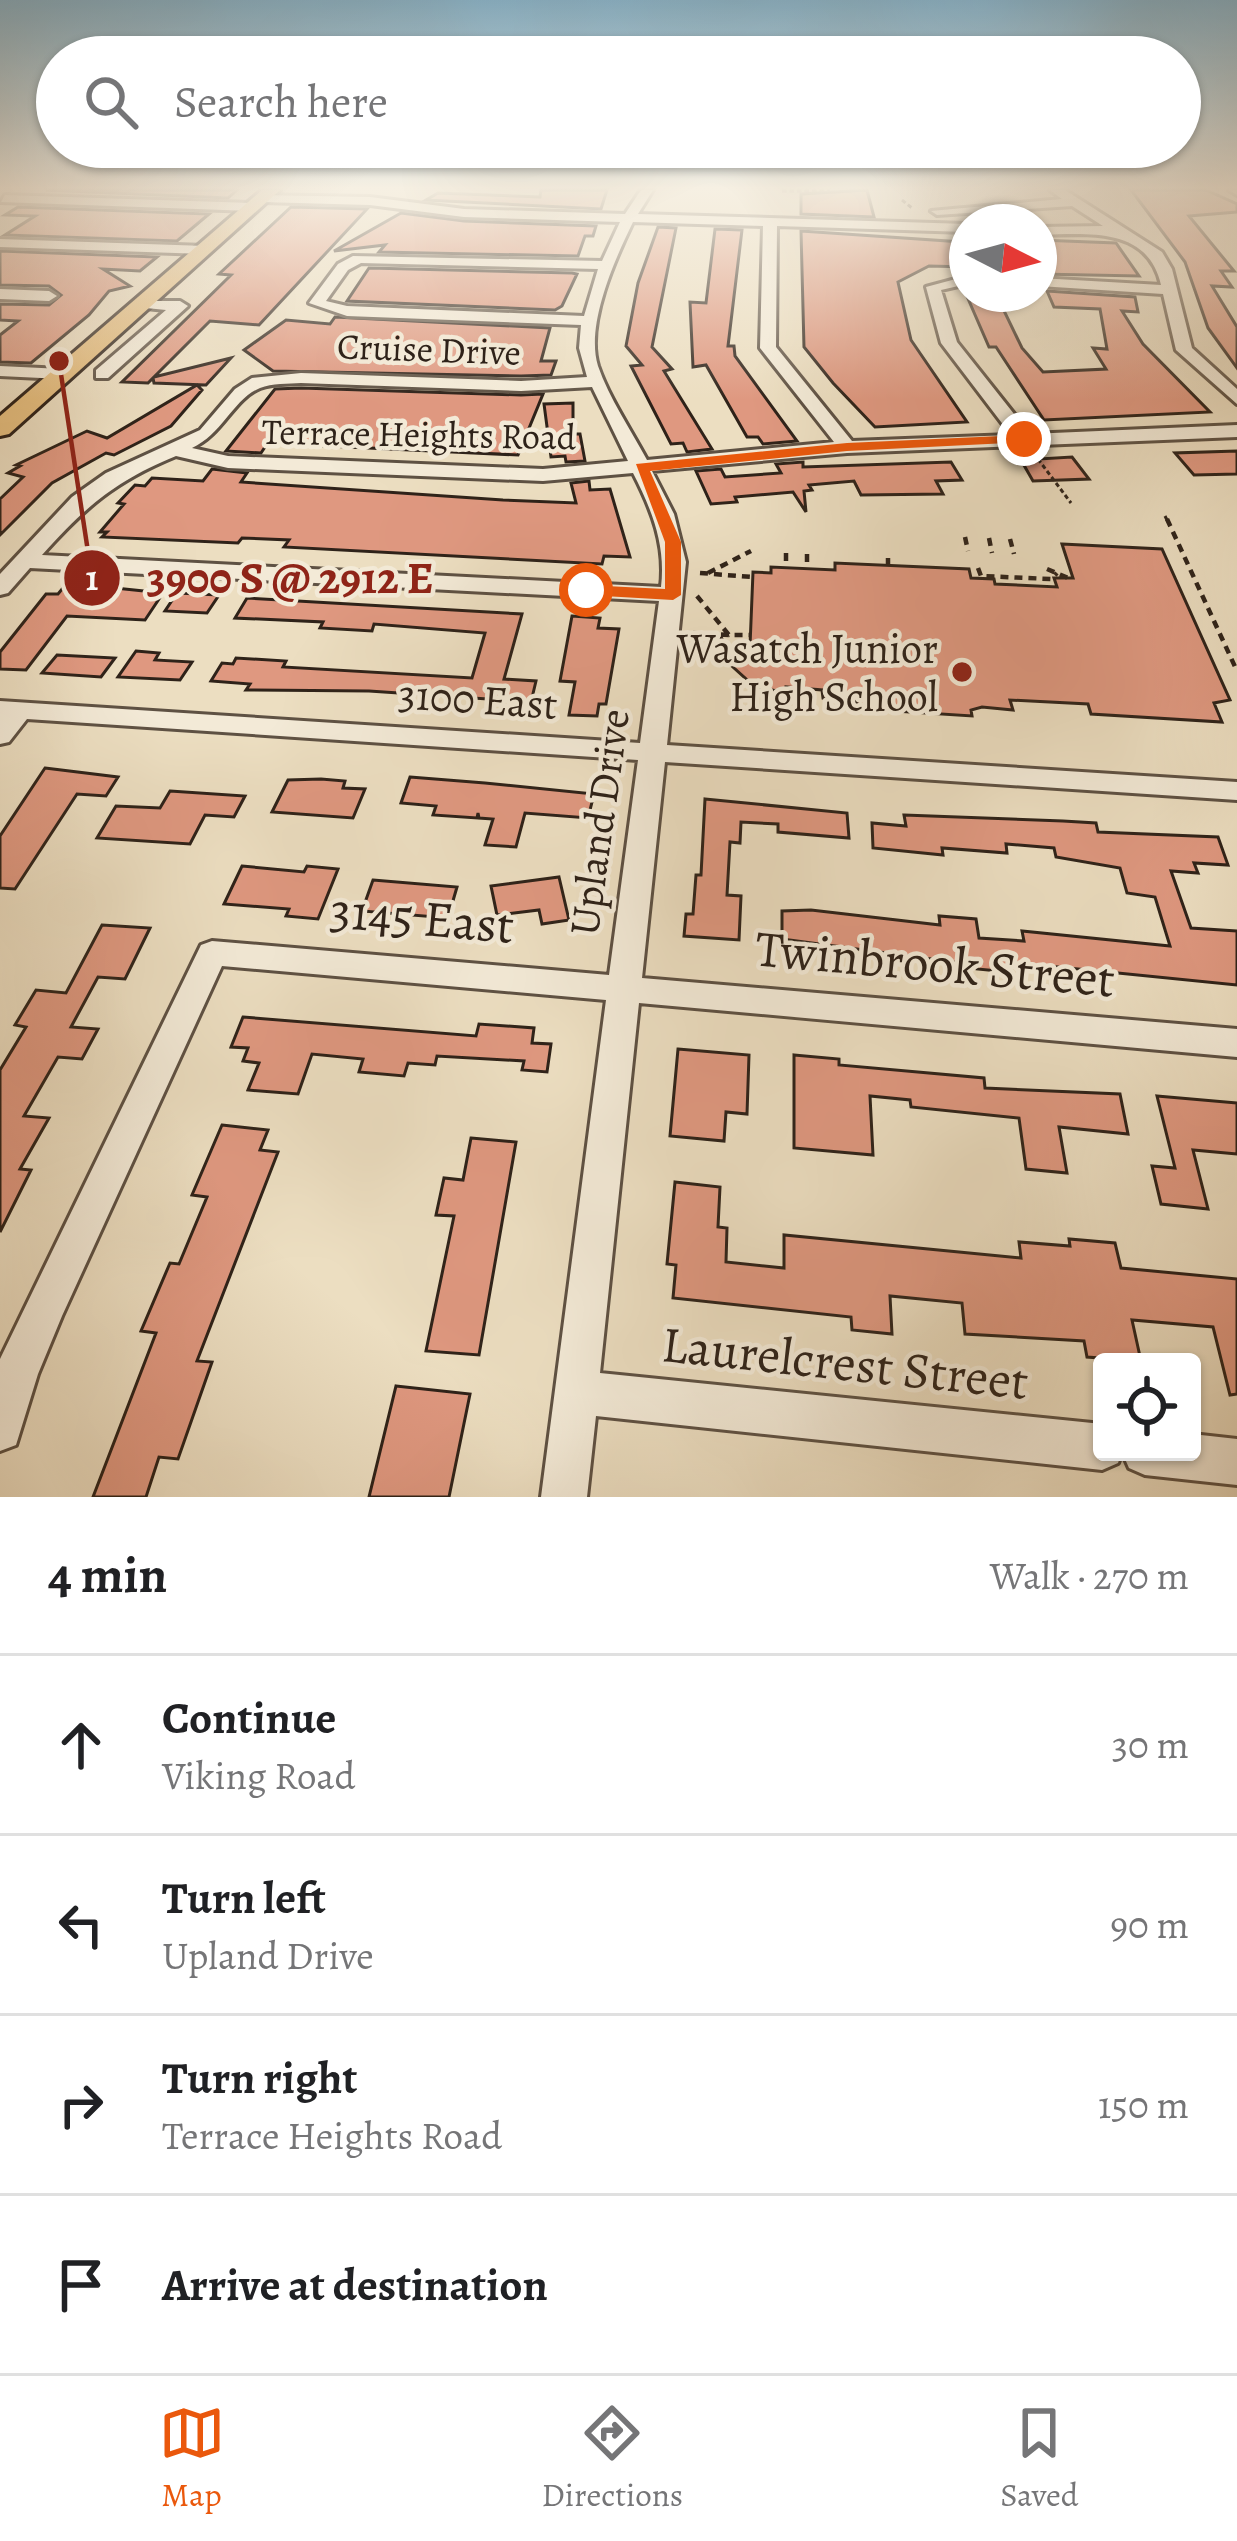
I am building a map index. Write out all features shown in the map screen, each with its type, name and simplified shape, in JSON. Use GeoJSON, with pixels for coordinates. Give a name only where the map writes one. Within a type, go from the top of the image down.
{"type":"FeatureCollection","features":[{"type":"Feature","properties":{"kind":"main road"},"geometry":{"type":"LineString","coordinates":[[0,429],[193,260]]}},
{"type":"Feature","properties":{"kind":"street"},"geometry":{"type":"LineString","coordinates":[[356,260],[343,267],[319,298],[322,308],[591,320]]}},
{"type":"Feature","properties":{"kind":"street"},"geometry":{"type":"LineString","coordinates":[[394,260],[610,265]]}},
{"type":"Feature","properties":{"kind":"street","name":"Upland Drive"},"geometry":{"type":"LineString","coordinates":[[564,1497],[655,753],[694,584],[585,352],[612,260]]}},
{"type":"Feature","properties":{"kind":"street"},"geometry":{"type":"LineString","coordinates":[[769,260],[768,348],[847,447]]}},
{"type":"Feature","properties":{"kind":"street"},"geometry":{"type":"LineString","coordinates":[[1159,260],[1184,350],[1237,399]]}},
{"type":"Feature","properties":{"kind":"street"},"geometry":{"type":"LineString","coordinates":[[949,282],[936,284],[933,291],[949,344],[1026,442]]}},
{"type":"Feature","properties":{"kind":"street"},"geometry":{"type":"LineString","coordinates":[[1057,283],[1169,290]]}},
{"type":"Feature","properties":{"kind":"street"},"geometry":{"type":"LineString","coordinates":[[0,294],[49,296]]}},
{"type":"Feature","properties":{"kind":"street"},"geometry":{"type":"LineString","coordinates":[[102,374],[180,306],[141,304]]}},
{"type":"Feature","properties":{"kind":"street"},"geometry":{"type":"LineString","coordinates":[[0,371],[62,374]]}},
{"type":"Feature","properties":{"kind":"street","name":"Cruise Drive"},"geometry":{"type":"LineString","coordinates":[[176,449],[207,434],[241,393],[258,382],[302,378],[521,386],[598,382]]}},
{"type":"Feature","properties":{"kind":"street","name":"Terrace Heights Road"},"geometry":{"type":"LineString","coordinates":[[176,449],[228,462],[519,475],[847,447],[1237,430]]}},
{"type":"Feature","properties":{"kind":"street"},"geometry":{"type":"LineString","coordinates":[[0,588],[95,488],[176,449]]}},
{"type":"Feature","properties":{"kind":"street"},"geometry":{"type":"LineString","coordinates":[[25,561],[694,584]]}},
{"type":"Feature","properties":{"kind":"street"},"geometry":{"type":"LineString","coordinates":[[0,736],[10,710]]}},
{"type":"Feature","properties":{"kind":"street","name":"3100 East"},"geometry":{"type":"LineString","coordinates":[[10,710],[1237,791]]}},
{"type":"Feature","properties":{"kind":"street","name":"3145 East"},"geometry":{"type":"LineString","coordinates":[[0,1429],[16,1373],[45,1307],[212,953],[623,986]]}},
{"type":"Feature","properties":{"kind":"street","name":"Twinbrook Street"},"geometry":{"type":"LineString","coordinates":[[623,986],[1237,1043]]}},
{"type":"Feature","properties":{"kind":"street","name":"Laurelcrest Street"},"geometry":{"type":"LineString","coordinates":[[576,1392],[1093,1447]]}},
{"type":"Feature","properties":{"kind":"street"},"geometry":{"type":"LineString","coordinates":[[1201,1458],[1237,1462]]}},
{"type":"Feature","properties":{"kind":"path"},"geometry":{"type":"LineString","coordinates":[[1026,442],[1071,503]]}},
{"type":"Feature","properties":{"kind":"path"},"geometry":{"type":"LineString","coordinates":[[1165,516],[1237,671]]}},
{"type":"Feature","properties":{"kind":"path"},"geometry":{"type":"LineString","coordinates":[[965,537],[968,551]]}},
{"type":"Feature","properties":{"kind":"path"},"geometry":{"type":"LineString","coordinates":[[989,538],[992,553]]}},
{"type":"Feature","properties":{"kind":"path"},"geometry":{"type":"LineString","coordinates":[[1010,539],[1014,554]]}},
{"type":"Feature","properties":{"kind":"path"},"geometry":{"type":"LineString","coordinates":[[694,584],[751,551]]}},
{"type":"Feature","properties":{"kind":"path"},"geometry":{"type":"LineString","coordinates":[[785,568],[786,553]]}},
{"type":"Feature","properties":{"kind":"path"},"geometry":{"type":"LineString","coordinates":[[807,554],[807,569]]}},
{"type":"Feature","properties":{"kind":"path"},"geometry":{"type":"LineString","coordinates":[[978,568],[981,576],[1051,579],[1057,573]]}},
{"type":"Feature","properties":{"kind":"path"},"geometry":{"type":"LineString","coordinates":[[1047,569],[1069,578]]}},
{"type":"Feature","properties":{"kind":"path"},"geometry":{"type":"LineString","coordinates":[[694,584],[752,577]]}},
{"type":"Feature","properties":{"kind":"path"},"geometry":{"type":"LineString","coordinates":[[694,584],[729,634]]}},
{"type":"Feature","properties":{"kind":"path"},"geometry":{"type":"LineString","coordinates":[[693,633],[751,635]]}},
{"type":"Feature","properties":{"kind":"path"},"geometry":{"type":"LineString","coordinates":[[691,654],[728,639],[729,634]]}},
{"type":"Feature","properties":{"kind":"building"},"geometry":{"type":"Polygon","coordinates":[[[0,260],[154,260],[140,271],[103,269],[130,286],[109,291],[89,315],[31,363],[0,362],[0,335],[18,321],[0,320],[0,304],[49,305],[61,295],[49,286],[0,285],[0,260]]]}},
{"type":"Feature","properties":{"kind":"building"},"geometry":{"type":"Polygon","coordinates":[[[234,260],[320,260],[259,325],[210,321],[154,377],[231,358],[206,385],[154,383],[153,378],[148,383],[122,382],[231,275],[219,274],[234,260]]]}},
{"type":"Feature","properties":{"kind":"building"},"geometry":{"type":"Polygon","coordinates":[[[646,260],[670,260],[652,347],[672,369],[664,371],[712,449],[687,452],[683,443],[671,444],[631,366],[642,365],[626,346],[646,260]]]}},
{"type":"Feature","properties":{"kind":"building"},"geometry":{"type":"Polygon","coordinates":[[[711,260],[738,260],[728,346],[734,346],[735,356],[797,441],[763,444],[758,437],[747,437],[706,365],[693,367],[690,302],[706,303],[711,260]]]}},
{"type":"Feature","properties":{"kind":"building"},"geometry":{"type":"Polygon","coordinates":[[[802,260],[949,260],[949,267],[929,266],[898,282],[911,340],[967,422],[875,427],[804,347],[802,260]]]}},
{"type":"Feature","properties":{"kind":"building"},"geometry":{"type":"Polygon","coordinates":[[[1057,260],[1128,260],[1139,276],[1057,274],[1057,260]]]}},
{"type":"Feature","properties":{"kind":"building"},"geometry":{"type":"Polygon","coordinates":[[[1225,260],[1234,271],[1221,271],[1232,287],[1212,286],[1237,327],[1237,368],[1208,328],[1185,262],[1225,260]]]}},
{"type":"Feature","properties":{"kind":"building"},"geometry":{"type":"Polygon","coordinates":[[[369,268],[577,274],[562,306],[555,310],[347,301],[369,268]]]}},
{"type":"Feature","properties":{"kind":"building"},"geometry":{"type":"Polygon","coordinates":[[[1057,292],[1135,297],[1138,312],[1122,311],[1143,344],[1210,412],[1044,420],[996,347],[989,347],[974,312],[1005,312],[1022,348],[1043,372],[1106,369],[1093,348],[1107,349],[1100,309],[1057,307],[1057,292]]]}},
{"type":"Feature","properties":{"kind":"building"},"geometry":{"type":"Polygon","coordinates":[[[335,317],[550,328],[541,361],[556,361],[551,375],[273,371],[244,350],[286,320],[330,324],[335,317]]]}},
{"type":"Feature","properties":{"kind":"building"},"geometry":{"type":"Polygon","coordinates":[[[197,385],[202,390],[171,426],[114,455],[106,453],[52,483],[0,535],[0,499],[23,477],[8,473],[20,466],[16,465],[87,431],[107,438],[197,385]]]}},
{"type":"Feature","properties":{"kind":"building"},"geometry":{"type":"Polygon","coordinates":[[[275,389],[543,394],[518,455],[267,444],[261,453],[226,451],[275,389]]]}},
{"type":"Feature","properties":{"kind":"building"},"geometry":{"type":"Polygon","coordinates":[[[573,403],[573,434],[580,434],[585,461],[566,462],[565,456],[551,457],[544,404],[573,403]]]}},
{"type":"Feature","properties":{"kind":"building"},"geometry":{"type":"Polygon","coordinates":[[[1237,451],[1237,474],[1194,475],[1175,453],[1237,451]]]}},
{"type":"Feature","properties":{"kind":"building"},"geometry":{"type":"Polygon","coordinates":[[[1072,457],[1089,479],[1033,481],[1021,460],[1072,457]]]}},
{"type":"Feature","properties":{"kind":"building"},"geometry":{"type":"Polygon","coordinates":[[[803,462],[803,467],[951,462],[962,480],[936,481],[943,494],[861,495],[854,481],[809,485],[812,490],[804,491],[806,512],[793,492],[711,504],[696,471],[721,469],[725,477],[781,473],[776,464],[803,462]]]}},
{"type":"Feature","properties":{"kind":"building"},"geometry":{"type":"Polygon","coordinates":[[[212,469],[247,473],[241,482],[576,503],[571,483],[589,481],[590,490],[610,489],[630,557],[604,556],[602,564],[284,547],[289,540],[242,538],[238,543],[102,537],[107,532],[100,532],[124,504],[118,503],[135,485],[145,486],[152,478],[203,481],[212,469]]]}},
{"type":"Feature","properties":{"kind":"building","name":"Wasatch Junior High School"},"geometry":{"type":"Polygon","coordinates":[[[1062,544],[1162,549],[1230,700],[1214,703],[1222,722],[1091,714],[1088,704],[1010,700],[1013,710],[982,707],[971,710],[972,716],[863,709],[854,700],[823,698],[822,690],[786,687],[786,693],[754,686],[723,658],[745,660],[745,645],[750,646],[753,572],[771,573],[771,567],[835,570],[835,563],[969,569],[971,578],[994,579],[995,584],[1057,587],[1054,578],[1073,578],[1062,544]]]}},
{"type":"Feature","properties":{"kind":"building"},"geometry":{"type":"Polygon","coordinates":[[[67,583],[163,593],[145,620],[67,616],[26,670],[0,669],[0,652],[46,594],[58,594],[67,583]]]}},
{"type":"Feature","properties":{"kind":"building"},"geometry":{"type":"Polygon","coordinates":[[[177,593],[219,595],[207,613],[165,611],[177,593]]]}},
{"type":"Feature","properties":{"kind":"building"},"geometry":{"type":"Polygon","coordinates":[[[247,598],[522,614],[504,679],[536,681],[531,702],[369,691],[246,690],[250,684],[211,681],[222,663],[233,664],[236,658],[286,661],[283,667],[472,678],[485,633],[374,624],[372,631],[320,628],[323,622],[235,618],[247,598]]]}},
{"type":"Feature","properties":{"kind":"building"},"geometry":{"type":"Polygon","coordinates":[[[572,616],[600,618],[598,628],[619,629],[606,704],[599,704],[597,716],[569,715],[575,682],[560,681],[572,616]]]}},
{"type":"Feature","properties":{"kind":"building"},"geometry":{"type":"Polygon","coordinates":[[[136,651],[159,653],[155,660],[192,662],[180,680],[118,677],[136,651]]]}},
{"type":"Feature","properties":{"kind":"building"},"geometry":{"type":"Polygon","coordinates":[[[57,655],[115,658],[101,677],[42,673],[57,655]]]}},
{"type":"Feature","properties":{"kind":"building"},"geometry":{"type":"Polygon","coordinates":[[[45,768],[118,777],[106,796],[77,794],[15,889],[0,888],[0,836],[45,768]]]}},
{"type":"Feature","properties":{"kind":"building"},"geometry":{"type":"Polygon","coordinates":[[[410,777],[594,794],[588,818],[525,813],[516,847],[485,845],[493,819],[479,818],[478,813],[477,818],[433,815],[436,806],[401,803],[410,777]]]}},
{"type":"Feature","properties":{"kind":"building"},"geometry":{"type":"Polygon","coordinates":[[[288,780],[345,781],[343,788],[365,789],[353,818],[272,812],[288,780]]]}},
{"type":"Feature","properties":{"kind":"building"},"geometry":{"type":"Polygon","coordinates":[[[170,791],[245,796],[234,817],[205,815],[190,844],[97,838],[116,806],[160,808],[170,791]]]}},
{"type":"Feature","properties":{"kind":"building"},"geometry":{"type":"Polygon","coordinates":[[[705,799],[847,813],[849,838],[778,832],[778,824],[741,822],[740,843],[730,842],[727,895],[741,896],[739,940],[684,936],[686,914],[693,914],[696,875],[701,875],[705,799]]]}},
{"type":"Feature","properties":{"kind":"building"},"geometry":{"type":"Polygon","coordinates":[[[904,815],[1096,823],[1098,832],[1218,837],[1228,865],[1194,863],[1198,873],[1171,871],[1191,928],[1237,931],[1237,985],[1008,962],[1009,972],[977,969],[977,965],[782,939],[782,911],[811,910],[940,925],[939,916],[976,919],[979,938],[1024,941],[1022,931],[1170,946],[1155,897],[1127,893],[1120,868],[1056,857],[1054,848],[1006,844],[1007,853],[942,848],[943,855],[873,848],[872,823],[906,826],[904,815]]]}},
{"type":"Feature","properties":{"kind":"building"},"geometry":{"type":"Polygon","coordinates":[[[242,866],[304,872],[307,866],[338,869],[318,919],[286,916],[289,909],[224,904],[242,866]]]}},
{"type":"Feature","properties":{"kind":"building"},"geometry":{"type":"Polygon","coordinates":[[[559,877],[569,920],[542,924],[539,910],[497,915],[491,886],[559,877]]]}},
{"type":"Feature","properties":{"kind":"building"},"geometry":{"type":"Polygon","coordinates":[[[373,880],[457,887],[448,918],[362,911],[373,880]]]}},
{"type":"Feature","properties":{"kind":"building"},"geometry":{"type":"Polygon","coordinates":[[[102,925],[150,928],[125,979],[98,977],[71,1027],[98,1029],[82,1059],[58,1057],[24,1116],[49,1118],[20,1169],[31,1170],[0,1232],[0,1070],[26,1027],[15,1025],[36,990],[66,993],[102,925]]]}},
{"type":"Feature","properties":{"kind":"building"},"geometry":{"type":"Polygon","coordinates":[[[243,1017],[476,1036],[479,1024],[534,1028],[532,1043],[551,1044],[547,1072],[522,1070],[524,1061],[437,1056],[435,1065],[408,1063],[404,1076],[359,1072],[363,1059],[312,1054],[298,1094],[248,1090],[259,1063],[243,1061],[248,1048],[231,1047],[243,1017]]]}},
{"type":"Feature","properties":{"kind":"building"},"geometry":{"type":"Polygon","coordinates":[[[678,1049],[749,1055],[747,1114],[726,1112],[724,1141],[670,1136],[678,1049]]]}},
{"type":"Feature","properties":{"kind":"building"},"geometry":{"type":"Polygon","coordinates":[[[794,1055],[839,1059],[839,1065],[984,1078],[985,1088],[1120,1094],[1128,1134],[1059,1127],[1067,1173],[1026,1169],[1019,1118],[911,1107],[910,1100],[870,1096],[873,1155],[794,1148],[794,1055]]]}},
{"type":"Feature","properties":{"kind":"building"},"geometry":{"type":"Polygon","coordinates":[[[1157,1096],[1237,1103],[1237,1154],[1193,1150],[1208,1209],[1161,1204],[1152,1166],[1175,1168],[1157,1096]]]}},
{"type":"Feature","properties":{"kind":"building"},"geometry":{"type":"Polygon","coordinates":[[[222,1125],[268,1130],[260,1150],[278,1152],[197,1361],[212,1362],[178,1459],[159,1457],[146,1497],[93,1497],[156,1333],[141,1331],[170,1263],[179,1264],[207,1197],[192,1195],[222,1125]]]}},
{"type":"Feature","properties":{"kind":"building"},"geometry":{"type":"Polygon","coordinates":[[[471,1138],[516,1142],[479,1355],[426,1351],[454,1216],[436,1215],[444,1178],[463,1180],[471,1138]]]}},
{"type":"Feature","properties":{"kind":"building"},"geometry":{"type":"Polygon","coordinates":[[[675,1182],[720,1187],[718,1227],[727,1228],[726,1262],[784,1268],[784,1235],[1021,1258],[1019,1242],[1115,1243],[1121,1268],[1237,1279],[1237,1394],[1230,1395],[1213,1327],[1132,1320],[1139,1353],[1087,1357],[1084,1341],[965,1334],[962,1303],[890,1296],[892,1334],[852,1330],[851,1317],[673,1298],[676,1265],[667,1264],[675,1182]]]}},
{"type":"Feature","properties":{"kind":"building"},"geometry":{"type":"Polygon","coordinates":[[[396,1386],[470,1394],[449,1497],[369,1497],[396,1386]]]}},
{"type":"Feature","properties":{"kind":"place","name":"3900 S @ 2912 E"},"geometry":{"type":"Point","coordinates":[59,361]}},
{"type":"Feature","properties":{"kind":"place","name":"Wasatch Junior High School"},"geometry":{"type":"Point","coordinates":[962,672]}},
{"type":"Feature","properties":{"kind":"route"},"geometry":{"type":"LineString","coordinates":[[586,590],[673,595],[673,542],[641,467],[847,447],[1024,439]]}}]}
